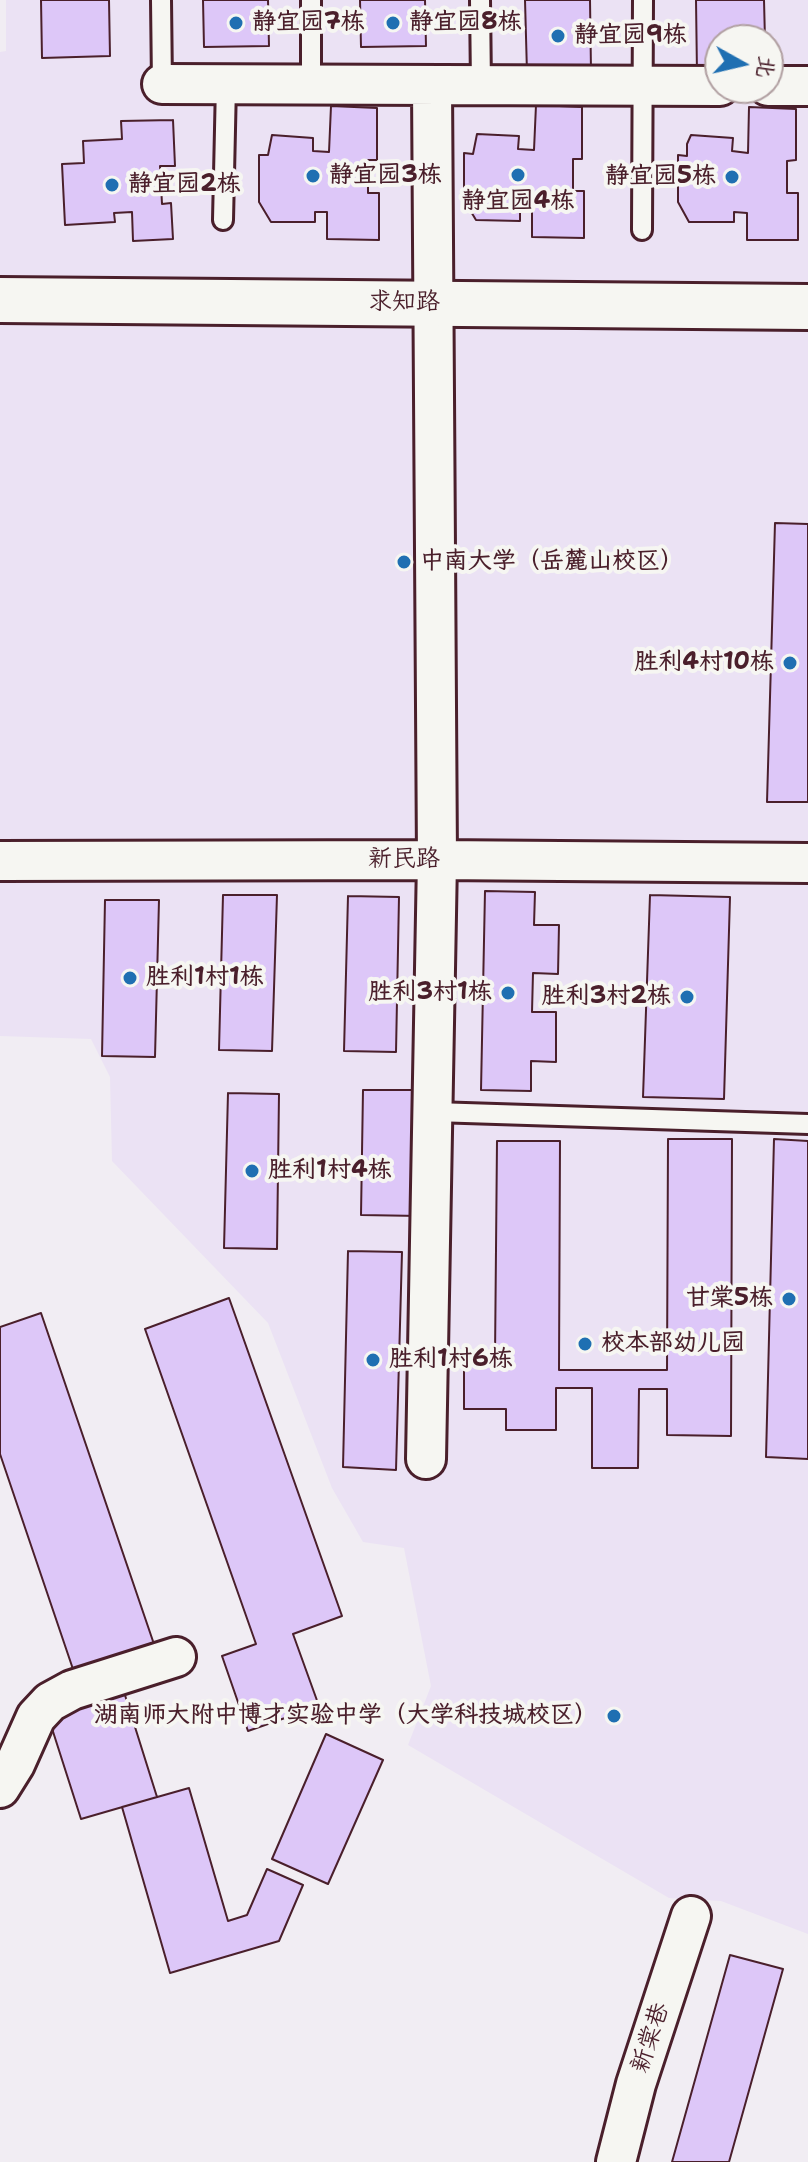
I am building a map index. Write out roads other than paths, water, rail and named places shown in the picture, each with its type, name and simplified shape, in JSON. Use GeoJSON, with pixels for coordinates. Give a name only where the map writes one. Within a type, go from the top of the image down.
{"type":"FeatureCollection","features":[{"type":"Feature","properties":{"kind":"street"},"geometry":{"type":"LineString","coordinates":[[162,84],[704,86]]}},
{"type":"Feature","properties":{"kind":"street"},"geometry":{"type":"LineString","coordinates":[[426,1459],[437,860],[432,86]]}},
{"type":"Feature","properties":{"kind":"street"},"geometry":{"type":"LineString","coordinates":[[784,86],[808,86]]}},
{"type":"Feature","properties":{"kind":"street","name":"求知路"},"geometry":{"type":"LineString","coordinates":[[0,300],[808,327]]}},
{"type":"Feature","properties":{"kind":"street","name":"求知路"},"geometry":{"type":"LineString","coordinates":[[0,322],[808,307]]}},
{"type":"Feature","properties":{"kind":"street","name":"新民路"},"geometry":{"type":"LineString","coordinates":[[0,861],[808,863]]}},
{"type":"Feature","properties":{"kind":"street"},"geometry":{"type":"LineString","coordinates":[[0,1788],[15,1764],[36,1717],[50,1702],[72,1690],[176,1657]]}},
{"type":"Feature","properties":{"kind":"street","name":"新棠巷"},"geometry":{"type":"LineString","coordinates":[[616,2162],[636,2084],[691,1916]]}},
{"type":"Feature","properties":{"kind":"lane"},"geometry":{"type":"LineString","coordinates":[[161,0],[162,84]]}},
{"type":"Feature","properties":{"kind":"lane"},"geometry":{"type":"LineString","coordinates":[[311,0],[311,83]]}},
{"type":"Feature","properties":{"kind":"lane"},"geometry":{"type":"LineString","coordinates":[[480,0],[481,86]]}},
{"type":"Feature","properties":{"kind":"lane"},"geometry":{"type":"LineString","coordinates":[[642,230],[643,0]]}},
{"type":"Feature","properties":{"kind":"lane"},"geometry":{"type":"LineString","coordinates":[[223,220],[226,84]]}},
{"type":"Feature","properties":{"kind":"lane"},"geometry":{"type":"LineString","coordinates":[[434,1112],[808,1124]]}},
{"type":"Feature","properties":{"kind":"place","name":"静宜园7栋"},"geometry":{"type":"Point","coordinates":[236,23]}},
{"type":"Feature","properties":{"kind":"place","name":"静宜园8栋"},"geometry":{"type":"Point","coordinates":[393,23]}},
{"type":"Feature","properties":{"kind":"place","name":"静宜园9栋"},"geometry":{"type":"Point","coordinates":[558,36]}},
{"type":"Feature","properties":{"kind":"place","name":"静宜园4栋"},"geometry":{"type":"Point","coordinates":[518,175]}},
{"type":"Feature","properties":{"kind":"place","name":"静宜园3栋"},"geometry":{"type":"Point","coordinates":[313,176]}},
{"type":"Feature","properties":{"kind":"place","name":"静宜园5栋"},"geometry":{"type":"Point","coordinates":[732,177]}},
{"type":"Feature","properties":{"kind":"place","name":"静宜园2栋"},"geometry":{"type":"Point","coordinates":[112,185]}},
{"type":"Feature","properties":{"kind":"place","name":"中南大学（岳麓山校区）"},"geometry":{"type":"Point","coordinates":[404,562]}},
{"type":"Feature","properties":{"kind":"place","name":"胜利4村10栋"},"geometry":{"type":"Point","coordinates":[790,663]}},
{"type":"Feature","properties":{"kind":"place","name":"胜利1村1栋"},"geometry":{"type":"Point","coordinates":[130,978]}},
{"type":"Feature","properties":{"kind":"place","name":"胜利3村1栋"},"geometry":{"type":"Point","coordinates":[508,993]}},
{"type":"Feature","properties":{"kind":"place","name":"胜利3村2栋"},"geometry":{"type":"Point","coordinates":[687,997]}},
{"type":"Feature","properties":{"kind":"place","name":"胜利1村4栋"},"geometry":{"type":"Point","coordinates":[252,1171]}},
{"type":"Feature","properties":{"kind":"place","name":"甘棠5栋"},"geometry":{"type":"Point","coordinates":[789,1299]}},
{"type":"Feature","properties":{"kind":"place","name":"校本部幼儿园"},"geometry":{"type":"Point","coordinates":[585,1344]}},
{"type":"Feature","properties":{"kind":"place","name":"胜利1村6栋"},"geometry":{"type":"Point","coordinates":[373,1360]}},
{"type":"Feature","properties":{"kind":"place","name":"湖南师大附中博才实验中学（大学科技城校区）"},"geometry":{"type":"Point","coordinates":[614,1716]}}]}
